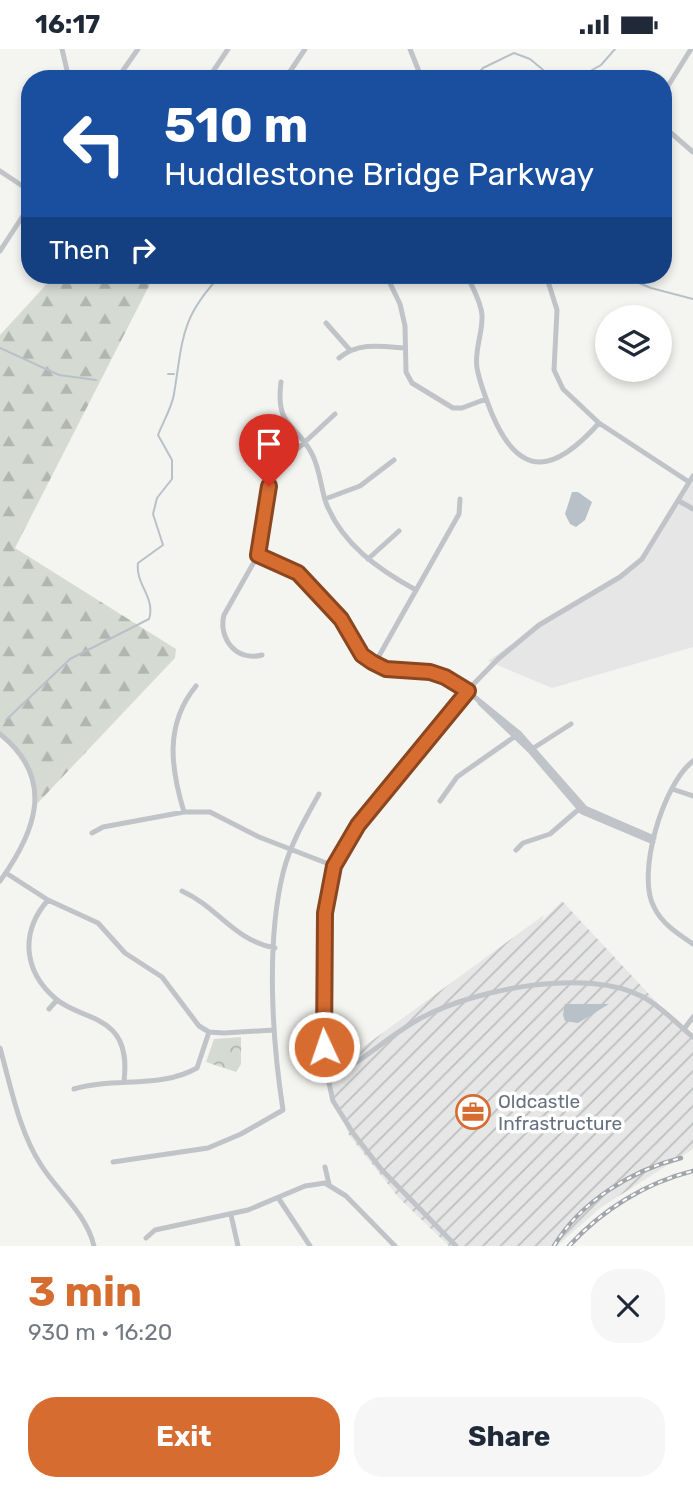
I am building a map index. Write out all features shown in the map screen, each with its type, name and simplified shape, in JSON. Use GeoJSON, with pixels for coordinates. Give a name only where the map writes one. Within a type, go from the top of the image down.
{"type":"FeatureCollection","features":[{"type":"Feature","properties":{"kind":"street"},"geometry":{"type":"LineString","coordinates":[[62,49],[67,70]]}},
{"type":"Feature","properties":{"kind":"street"},"geometry":{"type":"LineString","coordinates":[[123,70],[138,49]]}},
{"type":"Feature","properties":{"kind":"street"},"geometry":{"type":"LineString","coordinates":[[214,70],[228,49]]}},
{"type":"Feature","properties":{"kind":"street"},"geometry":{"type":"LineString","coordinates":[[291,70],[305,49]]}},
{"type":"Feature","properties":{"kind":"street"},"geometry":{"type":"LineString","coordinates":[[410,49],[418,70]]}},
{"type":"Feature","properties":{"kind":"street"},"geometry":{"type":"LineString","coordinates":[[672,80],[691,49]]}},
{"type":"Feature","properties":{"kind":"street"},"geometry":{"type":"LineString","coordinates":[[672,134],[693,152]]}},
{"type":"Feature","properties":{"kind":"street"},"geometry":{"type":"LineString","coordinates":[[0,171],[21,185]]}},
{"type":"Feature","properties":{"kind":"street"},"geometry":{"type":"LineString","coordinates":[[0,251],[21,219]]}},
{"type":"Feature","properties":{"kind":"street"},"geometry":{"type":"LineString","coordinates":[[390,284],[400,304],[406,372],[412,383],[442,404],[463,408],[486,399]]}},
{"type":"Feature","properties":{"kind":"street"},"geometry":{"type":"LineString","coordinates":[[471,284],[481,308],[476,365],[486,399],[505,442],[516,453],[531,460],[547,461],[565,455],[599,423]]}},
{"type":"Feature","properties":{"kind":"street"},"geometry":{"type":"LineString","coordinates":[[456,1246],[381,1169],[352,1133],[333,1101],[327,1079],[322,1001],[325,913],[334,866],[358,825],[468,691],[498,659],[539,625],[629,570],[655,540],[691,479],[599,423],[557,379],[553,352],[557,310],[549,284]]}},
{"type":"Feature","properties":{"kind":"street"},"geometry":{"type":"LineString","coordinates":[[326,323],[349,349]]}},
{"type":"Feature","properties":{"kind":"street"},"geometry":{"type":"LineString","coordinates":[[339,358],[349,349],[369,346],[404,348]]}},
{"type":"Feature","properties":{"kind":"street"},"geometry":{"type":"LineString","coordinates":[[281,382],[279,401],[283,419],[313,456],[334,521],[368,559],[384,572],[416,590]]}},
{"type":"Feature","properties":{"kind":"street"},"geometry":{"type":"LineString","coordinates":[[262,655],[239,654],[225,637],[222,625],[224,615],[258,555],[269,486],[282,460],[335,414]]}},
{"type":"Feature","properties":{"kind":"street"},"geometry":{"type":"LineString","coordinates":[[325,499],[360,486],[394,460]]}},
{"type":"Feature","properties":{"kind":"street"},"geometry":{"type":"LineString","coordinates":[[375,663],[459,514],[460,499]]}},
{"type":"Feature","properties":{"kind":"street"},"geometry":{"type":"LineString","coordinates":[[679,501],[693,509]]}},
{"type":"Feature","properties":{"kind":"street"},"geometry":{"type":"LineString","coordinates":[[368,559],[399,531]]}},
{"type":"Feature","properties":{"kind":"street"},"geometry":{"type":"LineString","coordinates":[[258,555],[298,573],[341,619],[362,655],[386,669],[430,672],[445,677],[468,691],[532,750],[592,819],[654,840]]}},
{"type":"Feature","properties":{"kind":"street"},"geometry":{"type":"LineString","coordinates":[[184,812],[171,756],[182,708],[196,686]]}},
{"type":"Feature","properties":{"kind":"street"},"geometry":{"type":"LineString","coordinates":[[532,750],[571,724]]}},
{"type":"Feature","properties":{"kind":"street"},"geometry":{"type":"LineString","coordinates":[[0,734],[22,756],[35,791],[31,829],[0,881]]}},
{"type":"Feature","properties":{"kind":"street"},"geometry":{"type":"LineString","coordinates":[[440,801],[457,777],[517,735]]}},
{"type":"Feature","properties":{"kind":"street"},"geometry":{"type":"LineString","coordinates":[[693,761],[672,789],[654,840],[646,875],[653,907],[665,923],[693,944]]}},
{"type":"Feature","properties":{"kind":"street"},"geometry":{"type":"LineString","coordinates":[[672,789],[693,796]]}},
{"type":"Feature","properties":{"kind":"street"},"geometry":{"type":"LineString","coordinates":[[113,1162],[208,1147],[241,1134],[283,1110],[274,1030],[279,896],[291,849],[319,794]]}},
{"type":"Feature","properties":{"kind":"street"},"geometry":{"type":"LineString","coordinates":[[516,850],[523,843],[550,834],[580,807]]}},
{"type":"Feature","properties":{"kind":"street"},"geometry":{"type":"LineString","coordinates":[[92,833],[103,827],[184,812],[211,812],[259,837],[334,866]]}},
{"type":"Feature","properties":{"kind":"street"},"geometry":{"type":"LineString","coordinates":[[6,873],[48,900],[98,923],[125,953],[162,977],[191,1018],[209,1032],[274,1030]]}},
{"type":"Feature","properties":{"kind":"street"},"geometry":{"type":"LineString","coordinates":[[182,891],[205,904],[249,941],[275,948]]}},
{"type":"Feature","properties":{"kind":"street"},"geometry":{"type":"LineString","coordinates":[[48,900],[32,922],[27,950],[38,977],[57,1000],[112,1030],[124,1051],[124,1081]]}},
{"type":"Feature","properties":{"kind":"street"},"geometry":{"type":"LineString","coordinates":[[327,1079],[383,1039],[457,1001],[483,993],[551,983],[609,986],[631,992],[656,1006],[693,1037]]}},
{"type":"Feature","properties":{"kind":"street"},"geometry":{"type":"LineString","coordinates":[[49,1009],[57,1000]]}},
{"type":"Feature","properties":{"kind":"street"},"geometry":{"type":"LineString","coordinates":[[684,1029],[693,1017]]}},
{"type":"Feature","properties":{"kind":"street"},"geometry":{"type":"LineString","coordinates":[[74,1089],[124,1081],[176,1079],[197,1068],[209,1032]]}},
{"type":"Feature","properties":{"kind":"street"},"geometry":{"type":"LineString","coordinates":[[0,1048],[24,1131],[41,1165],[73,1204],[94,1246]]}},
{"type":"Feature","properties":{"kind":"street"},"geometry":{"type":"LineString","coordinates":[[325,1167],[329,1184]]}},
{"type":"Feature","properties":{"kind":"street"},"geometry":{"type":"LineString","coordinates":[[146,1238],[155,1230],[231,1215],[279,1199],[305,1186],[329,1184],[346,1196],[395,1246]]}},
{"type":"Feature","properties":{"kind":"street"},"geometry":{"type":"LineString","coordinates":[[279,1199],[310,1246]]}},
{"type":"Feature","properties":{"kind":"street"},"geometry":{"type":"LineString","coordinates":[[231,1215],[238,1246]]}},
{"type":"Feature","properties":{"kind":"shaded area"},"geometry":{"type":"Polygon","coordinates":[[[693,482],[693,647],[552,688],[488,661],[539,624],[601,589],[631,567],[651,547],[693,482]]]}},
{"type":"Feature","properties":{"kind":"shaded area"},"geometry":{"type":"Polygon","coordinates":[[[572,492],[578,492],[592,502],[585,520],[576,527],[570,524],[565,514],[572,492]]]}},
{"type":"Feature","properties":{"kind":"shaded area"},"geometry":{"type":"Polygon","coordinates":[[[562,901],[660,1006],[693,1036],[693,1149],[600,1208],[557,1246],[449,1246],[399,1198],[349,1135],[325,1075],[544,915],[541,922],[562,901]]]}},
{"type":"Feature","properties":{"kind":"shaded area"},"geometry":{"type":"Polygon","coordinates":[[[565,1004],[609,1004],[578,1023],[565,1021],[565,1004]]]}},
{"type":"Feature","properties":{"kind":"green space"},"geometry":{"type":"Polygon","coordinates":[[[47,284],[150,284],[15,548],[176,649],[175,658],[34,807],[33,783],[27,765],[0,732],[0,335],[47,284]]]}},
{"type":"Feature","properties":{"kind":"green space"},"geometry":{"type":"Polygon","coordinates":[[[241,1037],[241,1064],[236,1072],[206,1062],[214,1039],[241,1037]]]}},
{"type":"Feature","properties":{"kind":"waterway"},"geometry":{"type":"LineString","coordinates":[[592,70],[601,65],[615,49]]}},
{"type":"Feature","properties":{"kind":"waterway"},"geometry":{"type":"LineString","coordinates":[[481,70],[514,53],[530,59],[543,70]]}},
{"type":"Feature","properties":{"kind":"waterway"},"geometry":{"type":"LineString","coordinates":[[6,720],[70,659],[149,619],[150,604],[139,578],[138,563],[163,545],[153,514],[157,498],[172,479],[172,460],[158,435],[173,399],[182,344],[190,317],[213,284]]}},
{"type":"Feature","properties":{"kind":"waterway"},"geometry":{"type":"LineString","coordinates":[[641,284],[693,299]]}},
{"type":"Feature","properties":{"kind":"waterway"},"geometry":{"type":"LineString","coordinates":[[0,348],[59,375],[96,380]]}},
{"type":"Feature","properties":{"kind":"waterway"},"geometry":{"type":"LineString","coordinates":[[168,374],[174,374]]}},
{"type":"Feature","properties":{"kind":"railway"},"geometry":{"type":"LineString","coordinates":[[554,1246],[578,1215],[609,1190],[644,1171],[681,1158]]}},
{"type":"Feature","properties":{"kind":"railway"},"geometry":{"type":"LineString","coordinates":[[569,1246],[625,1199],[658,1183],[693,1171]]}},
{"type":"Feature","properties":{"kind":"place","name":"Oldcastle Infrastructure"},"geometry":{"type":"Point","coordinates":[473,1112]}},
{"type":"Feature","properties":{"kind":"route"},"geometry":{"type":"LineString","coordinates":[[269,486],[258,555],[284,564],[298,573],[341,619],[362,655],[372,662],[386,669],[430,672],[456,682],[468,691],[455,703],[358,825],[334,866],[325,913],[322,1001],[324,1047]]}}]}
